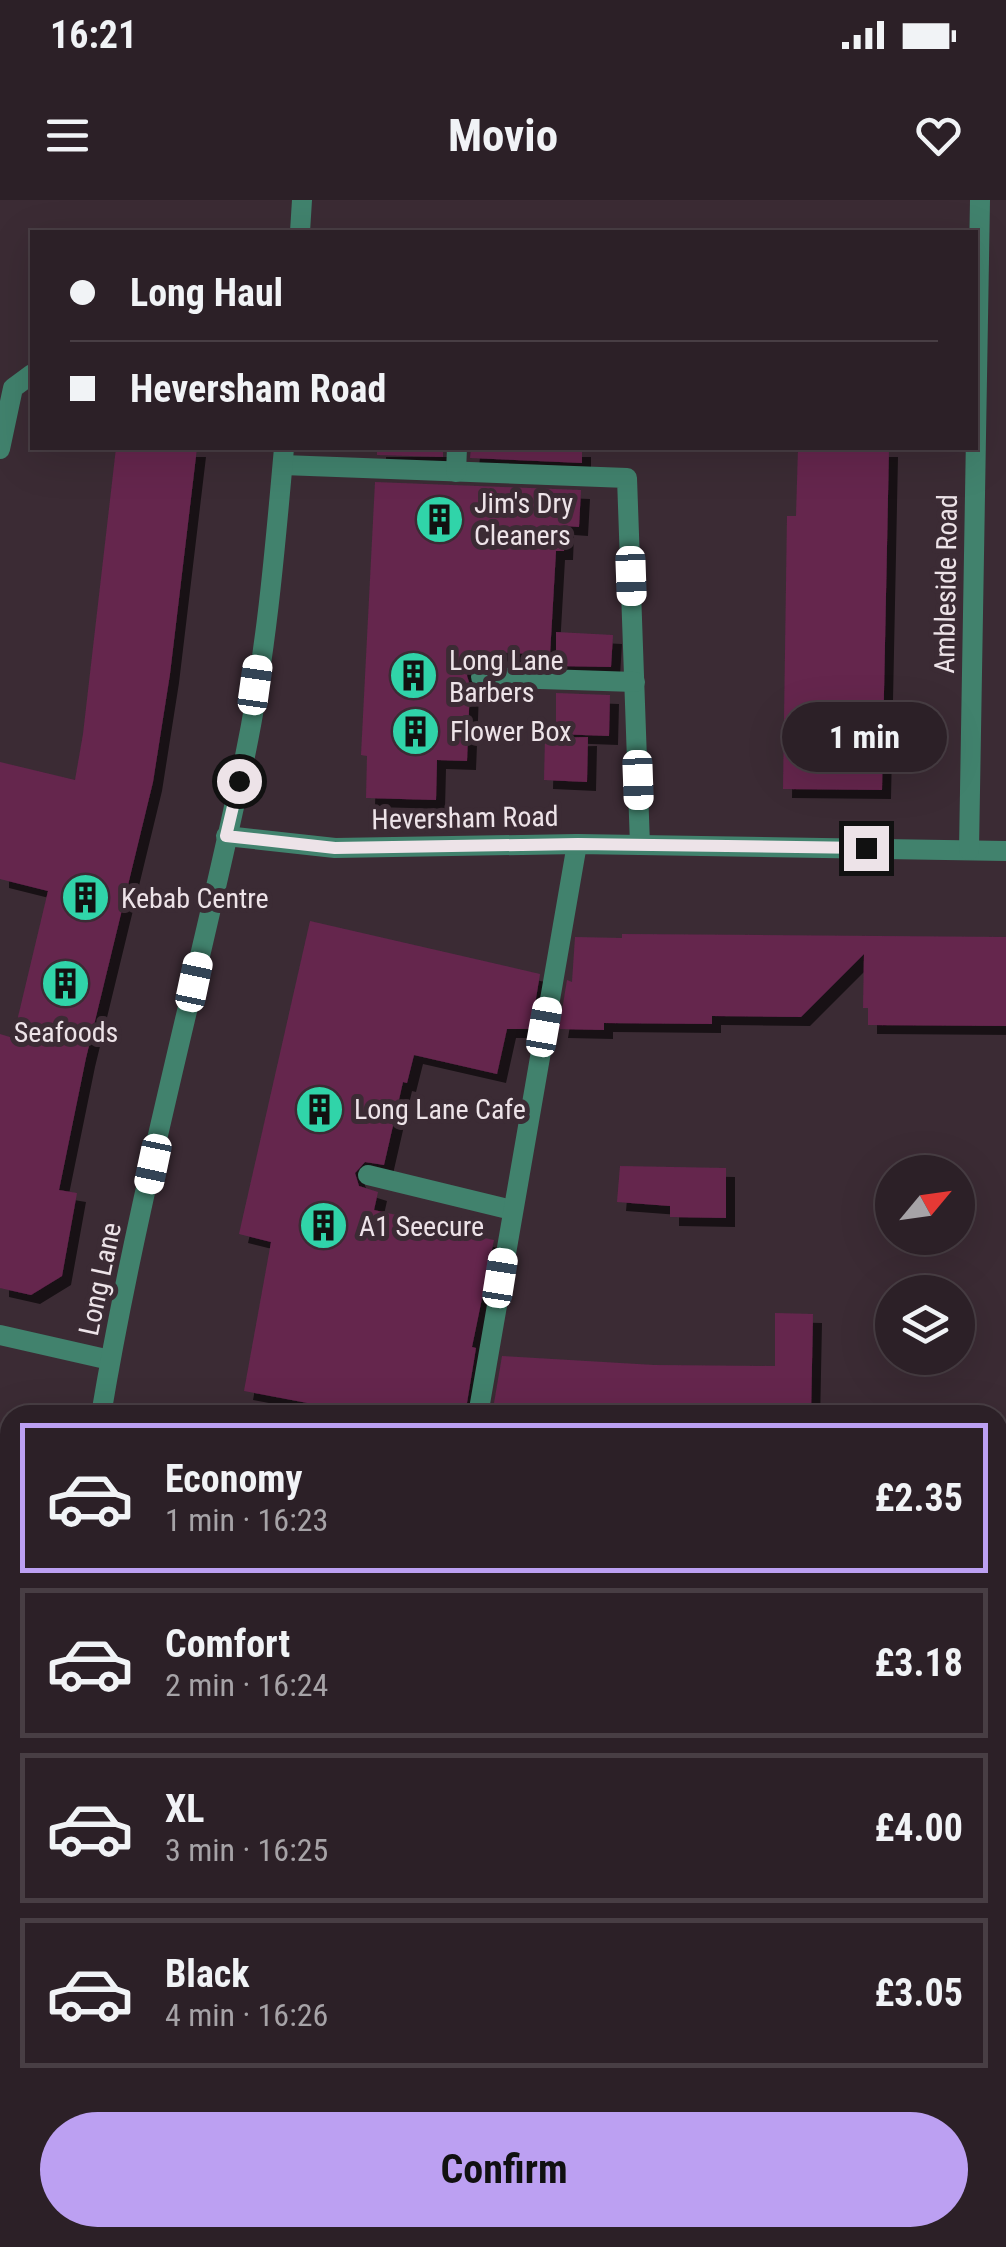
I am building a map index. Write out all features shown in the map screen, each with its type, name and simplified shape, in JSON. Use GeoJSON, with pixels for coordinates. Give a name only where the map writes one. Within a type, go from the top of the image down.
{"type":"FeatureCollection","features":[{"type":"Feature","properties":{"kind":"street"},"geometry":{"type":"LineString","coordinates":[[300,230],[302,200]]}},
{"type":"Feature","properties":{"kind":"street","name":"Ambleside Road"},"geometry":{"type":"LineString","coordinates":[[978,308],[980,200]]}},
{"type":"Feature","properties":{"kind":"street"},"geometry":{"type":"LineString","coordinates":[[0,450],[13,388],[30,375]]}},
{"type":"Feature","properties":{"kind":"street"},"geometry":{"type":"LineString","coordinates":[[395,469],[396,450]]}},
{"type":"Feature","properties":{"kind":"street"},"geometry":{"type":"LineString","coordinates":[[426,470],[427,450]]}},
{"type":"Feature","properties":{"kind":"street"},"geometry":{"type":"LineString","coordinates":[[456,472],[457,450]]}},
{"type":"Feature","properties":{"kind":"street","name":"Ambleside Road"},"geometry":{"type":"LineString","coordinates":[[968,850],[975,450]]}},
{"type":"Feature","properties":{"kind":"street"},"geometry":{"type":"LineString","coordinates":[[283,456],[362,458],[395,469],[628,478],[640,845]]}},
{"type":"Feature","properties":{"kind":"street","name":"Long Lane"},"geometry":{"type":"LineString","coordinates":[[102,1405],[246,753],[275,549],[283,456]]}},
{"type":"Feature","properties":{"kind":"street"},"geometry":{"type":"LineString","coordinates":[[481,677],[635,682]]}},
{"type":"Feature","properties":{"kind":"street","name":"Heversham Road"},"geometry":{"type":"LineString","coordinates":[[226,836],[335,848],[578,844],[1006,851]]}},
{"type":"Feature","properties":{"kind":"street"},"geometry":{"type":"LineString","coordinates":[[480,1405],[578,844]]}},
{"type":"Feature","properties":{"kind":"street"},"geometry":{"type":"LineString","coordinates":[[368,1175],[512,1210]]}},
{"type":"Feature","properties":{"kind":"street"},"geometry":{"type":"LineString","coordinates":[[0,1335],[110,1360]]}},
{"type":"Feature","properties":{"kind":"building"},"geometry":{"type":"Polygon","coordinates":[[[116,450],[197,450],[153,782],[86,1058],[59,1190],[77,1193],[62,1276],[31,1295],[0,1288],[0,1034],[13,1038],[48,891],[0,879],[0,762],[75,780],[116,450]]]}},
{"type":"Feature","properties":{"kind":"building"},"geometry":{"type":"Polygon","coordinates":[[[377,450],[443,450],[443,457],[377,455],[377,450]]]}},
{"type":"Feature","properties":{"kind":"building"},"geometry":{"type":"Polygon","coordinates":[[[471,450],[582,450],[582,463],[470,458],[471,450]]]}},
{"type":"Feature","properties":{"kind":"building"},"geometry":{"type":"Polygon","coordinates":[[[798,450],[889,450],[882,790],[783,789],[787,516],[796,516],[798,450]]]}},
{"type":"Feature","properties":{"kind":"building"},"geometry":{"type":"Polygon","coordinates":[[[375,482],[581,490],[579,527],[565,526],[564,551],[556,551],[550,655],[472,651],[467,676],[467,761],[437,760],[436,800],[366,798],[367,756],[361,755],[375,482]]]}},
{"type":"Feature","properties":{"kind":"building"},"geometry":{"type":"Polygon","coordinates":[[[556,632],[613,635],[611,667],[556,666],[556,632]]]}},
{"type":"Feature","properties":{"kind":"building"},"geometry":{"type":"Polygon","coordinates":[[[556,693],[610,695],[609,736],[556,734],[556,693]]]}},
{"type":"Feature","properties":{"kind":"building"},"geometry":{"type":"Polygon","coordinates":[[[588,737],[587,782],[544,780],[545,738],[588,737]]]}},
{"type":"Feature","properties":{"kind":"building"},"geometry":{"type":"Polygon","coordinates":[[[310,921],[540,974],[531,1029],[507,1029],[497,1074],[414,1055],[407,1083],[403,1082],[384,1165],[365,1162],[355,1173],[359,1186],[378,1192],[374,1210],[410,1218],[409,1222],[494,1240],[472,1347],[476,1348],[467,1405],[318,1405],[244,1391],[271,1242],[239,1234],[310,921]]]}},
{"type":"Feature","properties":{"kind":"building"},"geometry":{"type":"Polygon","coordinates":[[[622,934],[1006,937],[1006,1026],[868,1025],[868,1008],[863,1008],[864,954],[801,1017],[712,1016],[712,1024],[604,1023],[604,1030],[559,1029],[567,980],[572,982],[575,937],[622,938],[622,934]]]}},
{"type":"Feature","properties":{"kind":"building"},"geometry":{"type":"Polygon","coordinates":[[[620,1166],[726,1168],[726,1218],[670,1217],[670,1206],[617,1202],[620,1166]]]}},
{"type":"Feature","properties":{"kind":"building"},"geometry":{"type":"Polygon","coordinates":[[[775,1313],[813,1314],[811,1405],[494,1405],[502,1356],[654,1365],[775,1366],[775,1313]]]}},
{"type":"Feature","properties":{"kind":"place","name":"Jim's Dry Cleaners"},"geometry":{"type":"Point","coordinates":[439,519]}},
{"type":"Feature","properties":{"kind":"place","name":"Long Lane Barbers"},"geometry":{"type":"Point","coordinates":[414,676]}},
{"type":"Feature","properties":{"kind":"place","name":"Flower Box"},"geometry":{"type":"Point","coordinates":[415,731]}},
{"type":"Feature","properties":{"kind":"place","name":"Kebab Centre"},"geometry":{"type":"Point","coordinates":[86,898]}},
{"type":"Feature","properties":{"kind":"place","name":"Seafoods"},"geometry":{"type":"Point","coordinates":[66,984]}},
{"type":"Feature","properties":{"kind":"place","name":"Long Lane Cafe"},"geometry":{"type":"Point","coordinates":[319,1109]}},
{"type":"Feature","properties":{"kind":"place","name":"A1 Seecure"},"geometry":{"type":"Point","coordinates":[324,1226]}},
{"type":"Feature","properties":{"kind":"route"},"geometry":{"type":"LineString","coordinates":[[239,781],[226,836],[335,848],[578,844],[866,848]]}}]}
